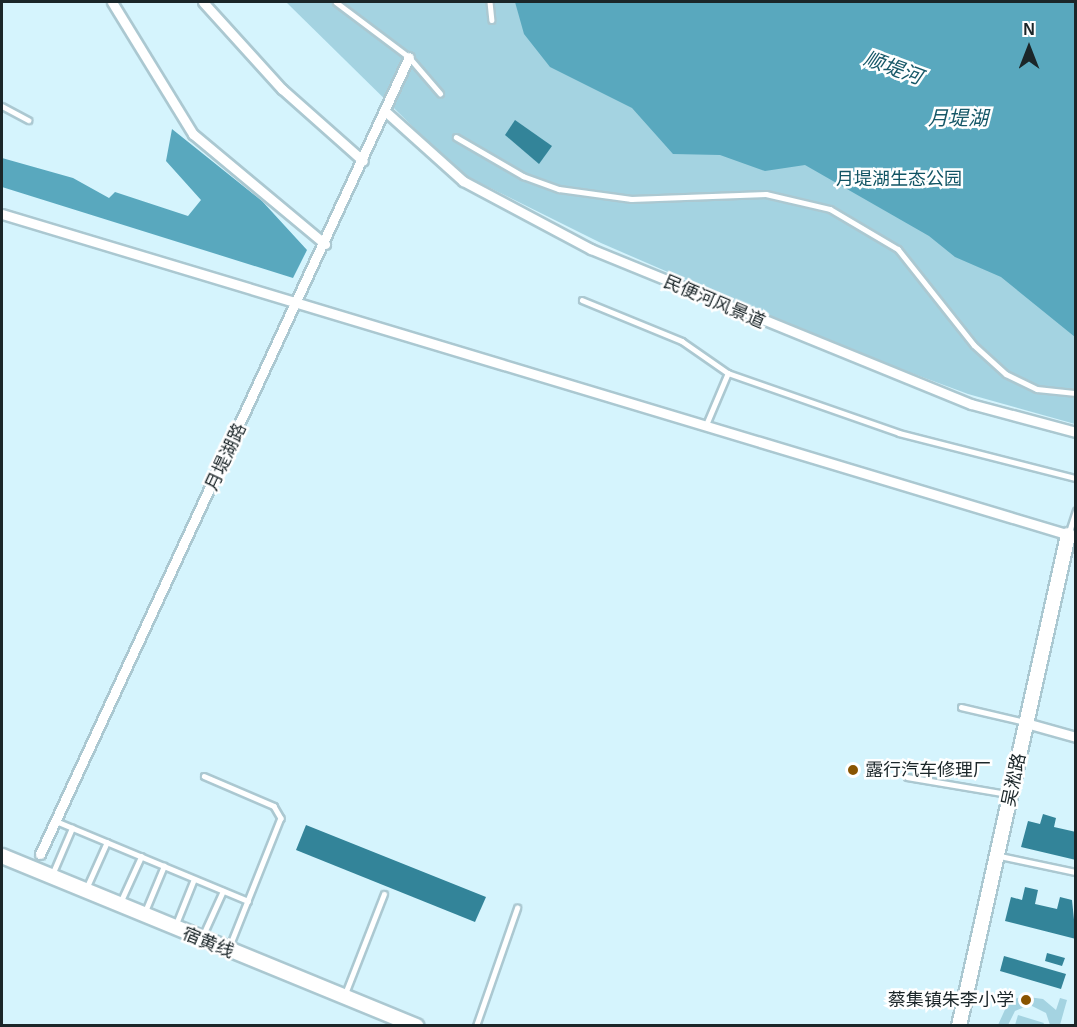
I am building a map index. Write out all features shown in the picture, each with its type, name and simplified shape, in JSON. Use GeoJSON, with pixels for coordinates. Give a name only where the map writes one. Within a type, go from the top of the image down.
{"type":"FeatureCollection","features":[{"type":"Feature","properties":{"kind":"street"},"geometry":{"type":"LineString","coordinates":[[112,2],[193,134],[325,244]]}},
{"type":"Feature","properties":{"kind":"street"},"geometry":{"type":"LineString","coordinates":[[203,2],[282,89],[363,161]]}},
{"type":"Feature","properties":{"kind":"street","name":"月堤湖路"},"geometry":{"type":"LineString","coordinates":[[40,854],[298,303],[409,57]]}},
{"type":"Feature","properties":{"kind":"street","name":"民便河风景道"},"geometry":{"type":"LineString","coordinates":[[385,111],[424,152],[463,182],[591,249],[971,404],[1076,432]]}},
{"type":"Feature","properties":{"kind":"street"},"geometry":{"type":"LineString","coordinates":[[2,214],[1072,536]]}},
{"type":"Feature","properties":{"kind":"street","name":"吴淞路"},"geometry":{"type":"LineString","coordinates":[[960,1025],[1026,723],[1072,536]]}},
{"type":"Feature","properties":{"kind":"street"},"geometry":{"type":"LineString","coordinates":[[1026,723],[1076,737]]}},
{"type":"Feature","properties":{"kind":"street","name":"宿黄线"},"geometry":{"type":"LineString","coordinates":[[2,856],[50,879],[174,930],[417,1026]]}},
{"type":"Feature","properties":{"kind":"lane"},"geometry":{"type":"LineString","coordinates":[[336,2],[409,57],[441,93]]}},
{"type":"Feature","properties":{"kind":"lane"},"geometry":{"type":"LineString","coordinates":[[490,2],[492,20]]}},
{"type":"Feature","properties":{"kind":"lane"},"geometry":{"type":"LineString","coordinates":[[2,106],[28,120]]}},
{"type":"Feature","properties":{"kind":"lane"},"geometry":{"type":"LineString","coordinates":[[456,137],[523,176],[560,189],[631,199],[766,194],[830,209],[898,249],[997,368],[1037,389],[1076,393]]}},
{"type":"Feature","properties":{"kind":"lane"},"geometry":{"type":"LineString","coordinates":[[582,300],[682,341],[728,373],[898,434],[1076,478]]}},
{"type":"Feature","properties":{"kind":"lane"},"geometry":{"type":"LineString","coordinates":[[705,427],[728,373]]}},
{"type":"Feature","properties":{"kind":"lane"},"geometry":{"type":"LineString","coordinates":[[1072,536],[1076,511]]}},
{"type":"Feature","properties":{"kind":"lane"},"geometry":{"type":"LineString","coordinates":[[961,707],[1026,723]]}},
{"type":"Feature","properties":{"kind":"lane"},"geometry":{"type":"LineString","coordinates":[[204,776],[280,811],[228,951]]}},
{"type":"Feature","properties":{"kind":"lane"},"geometry":{"type":"LineString","coordinates":[[907,777],[1010,795]]}},
{"type":"Feature","properties":{"kind":"lane"},"geometry":{"type":"LineString","coordinates":[[56,821],[248,901]]}},
{"type":"Feature","properties":{"kind":"lane"},"geometry":{"type":"LineString","coordinates":[[50,879],[72,828]]}},
{"type":"Feature","properties":{"kind":"lane"},"geometry":{"type":"LineString","coordinates":[[84,893],[106,842]]}},
{"type":"Feature","properties":{"kind":"lane"},"geometry":{"type":"LineString","coordinates":[[997,856],[1076,872]]}},
{"type":"Feature","properties":{"kind":"lane"},"geometry":{"type":"LineString","coordinates":[[118,907],[141,857]]}},
{"type":"Feature","properties":{"kind":"lane"},"geometry":{"type":"LineString","coordinates":[[143,917],[164,866]]}},
{"type":"Feature","properties":{"kind":"lane"},"geometry":{"type":"LineString","coordinates":[[174,930],[194,879]]}},
{"type":"Feature","properties":{"kind":"lane"},"geometry":{"type":"LineString","coordinates":[[201,940],[223,891]]}},
{"type":"Feature","properties":{"kind":"lane"},"geometry":{"type":"LineString","coordinates":[[344,997],[384,894]]}},
{"type":"Feature","properties":{"kind":"lane"},"geometry":{"type":"LineString","coordinates":[[476,1026],[517,908]]}},
{"type":"Feature","properties":{"kind":"green space","name":"月堤湖生态公园"},"geometry":{"type":"Polygon","coordinates":[[[286,2],[1075,2],[1075,424],[968,394],[836,345],[601,243],[460,173],[286,2]]]}},
{"type":"Feature","properties":{"kind":"green space"},"geometry":{"type":"Polygon","coordinates":[[[1021,996],[1043,999],[1056,1010],[1060,998],[1067,1000],[1060,1025],[1050,1025],[1046,1013],[1030,1005],[1015,1011],[1008,1025],[998,1025],[1008,1003],[1021,996]]]}},
{"type":"Feature","properties":{"kind":"green space"},"geometry":{"type":"Polygon","coordinates":[[[1018,1015],[1044,1023],[1043,1025],[1015,1025],[1018,1015]]]}},
{"type":"Feature","properties":{"kind":"water","name":"月堤湖"},"geometry":{"type":"Polygon","coordinates":[[[515,2],[1075,2],[1075,337],[1001,277],[955,257],[929,236],[805,165],[765,171],[720,155],[673,154],[632,108],[550,67],[524,34],[515,2]]]}},
{"type":"Feature","properties":{"kind":"water"},"geometry":{"type":"Polygon","coordinates":[[[172,129],[262,201],[307,250],[293,278],[2,187],[2,158],[73,178],[109,198],[115,192],[188,216],[201,200],[166,161],[172,129]]]}},
{"type":"Feature","properties":{"kind":"building"},"geometry":{"type":"Polygon","coordinates":[[[515,120],[552,146],[539,164],[505,135],[515,120]]]}},
{"type":"Feature","properties":{"kind":"building"},"geometry":{"type":"Polygon","coordinates":[[[1043,814],[1056,818],[1054,827],[1076,832],[1076,860],[1021,847],[1028,821],[1040,824],[1043,814]]]}},
{"type":"Feature","properties":{"kind":"building"},"geometry":{"type":"Polygon","coordinates":[[[306,825],[486,897],[475,922],[296,850],[306,825]]]}},
{"type":"Feature","properties":{"kind":"building"},"geometry":{"type":"Polygon","coordinates":[[[1025,887],[1038,890],[1035,904],[1057,909],[1060,897],[1072,900],[1076,939],[1005,921],[1011,897],[1022,900],[1025,887]]]}},
{"type":"Feature","properties":{"kind":"building"},"geometry":{"type":"Polygon","coordinates":[[[1047,953],[1065,958],[1062,966],[1045,961],[1047,953]]]}},
{"type":"Feature","properties":{"kind":"building"},"geometry":{"type":"Polygon","coordinates":[[[1004,956],[1066,974],[1061,989],[1000,971],[1004,956]]]}},
{"type":"Feature","properties":{"kind":"place","name":"露行汽车修理厂"},"geometry":{"type":"Point","coordinates":[853,770]}},
{"type":"Feature","properties":{"kind":"place","name":"蔡集镇朱李小学"},"geometry":{"type":"Point","coordinates":[1026,1000]}},
{"type":"Feature","properties":{"kind":"water label","name":"顺堤河"},"geometry":{"type":"Point","coordinates":[893,68]}}]}
